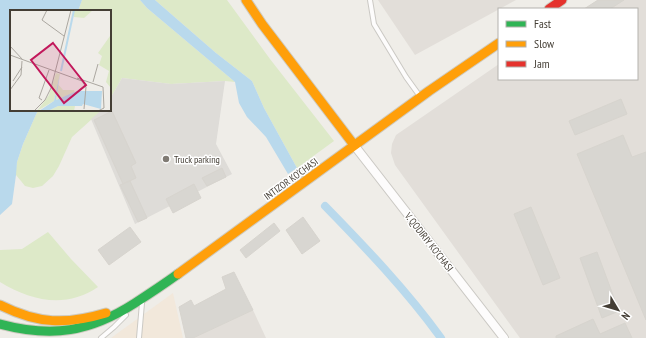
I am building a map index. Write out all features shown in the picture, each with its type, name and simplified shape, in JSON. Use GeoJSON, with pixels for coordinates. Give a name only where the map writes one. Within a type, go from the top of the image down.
{"type":"FeatureCollection","features":[{"type":"Feature","properties":{"kind":"main road"},"geometry":{"type":"LineString","coordinates":[[246,0],[262,24],[354,146]]}},
{"type":"Feature","properties":{"kind":"main road"},"geometry":{"type":"LineString","coordinates":[[550,8],[562,0]]}},
{"type":"Feature","properties":{"kind":"main road","name":"INTIZOR KO‘CHASI"},"geometry":{"type":"LineString","coordinates":[[143,298],[209,252],[420,97],[498,44]]}},
{"type":"Feature","properties":{"kind":"main road"},"geometry":{"type":"LineString","coordinates":[[0,305],[14,313],[31,318],[65,322],[94,317],[143,298]]}},
{"type":"Feature","properties":{"kind":"main road"},"geometry":{"type":"LineString","coordinates":[[0,324],[19,332],[35,336],[61,336],[81,331],[99,323],[118,314],[143,298]]}},
{"type":"Feature","properties":{"kind":"street","name":"V. QODIRIY KO‘CHASI"},"geometry":{"type":"LineString","coordinates":[[354,146],[504,338]]}},
{"type":"Feature","properties":{"kind":"lane"},"geometry":{"type":"LineString","coordinates":[[370,0],[374,24],[420,97]]}},
{"type":"Feature","properties":{"kind":"lane"},"geometry":{"type":"LineString","coordinates":[[139,338],[143,298]]}},
{"type":"Feature","properties":{"kind":"lane","name":"INTIZOR KO‘CHASI"},"geometry":{"type":"LineString","coordinates":[[101,338],[143,298]]}},
{"type":"Feature","properties":{"kind":"shaded area"},"geometry":{"type":"Polygon","coordinates":[[[378,0],[516,0],[501,8],[498,8],[498,10],[415,55],[378,0]]]}},
{"type":"Feature","properties":{"kind":"shaded area"},"geometry":{"type":"Polygon","coordinates":[[[598,0],[646,0],[646,338],[520,338],[395,165],[391,153],[392,144],[396,135],[498,65],[498,80],[638,80],[638,8],[586,8],[598,0]]]}},
{"type":"Feature","properties":{"kind":"shaded area","name":"Truck parking"},"geometry":{"type":"Polygon","coordinates":[[[122,78],[171,84],[225,81],[216,144],[232,174],[135,224],[91,119],[101,111],[111,111],[111,97],[122,78]]]}},
{"type":"Feature","properties":{"kind":"shaded area"},"geometry":{"type":"Polygon","coordinates":[[[173,293],[183,338],[111,338],[173,293]]]}},
{"type":"Feature","properties":{"kind":"shaded area"},"geometry":{"type":"Polygon","coordinates":[[[253,310],[266,338],[193,338],[253,310]]]}},
{"type":"Feature","properties":{"kind":"green space"},"geometry":{"type":"Polygon","coordinates":[[[82,0],[140,0],[147,8],[235,82],[225,81],[171,84],[122,78],[111,97],[111,10],[78,10],[82,0]]]}},
{"type":"Feature","properties":{"kind":"green space"},"geometry":{"type":"Polygon","coordinates":[[[155,0],[227,0],[270,59],[334,141],[297,168],[264,108],[252,81],[216,53],[155,0]]]}},
{"type":"Feature","properties":{"kind":"green space"},"geometry":{"type":"Polygon","coordinates":[[[38,111],[101,111],[72,137],[53,176],[42,186],[33,188],[25,186],[16,175],[17,162],[38,111]]]}},
{"type":"Feature","properties":{"kind":"green space"},"geometry":{"type":"Polygon","coordinates":[[[48,232],[98,287],[86,294],[74,298],[49,300],[24,294],[0,282],[0,250],[22,249],[48,232]]]}},
{"type":"Feature","properties":{"kind":"water"},"geometry":{"type":"Polygon","coordinates":[[[0,0],[82,0],[78,10],[10,10],[10,111],[38,111],[17,162],[12,204],[0,215],[0,0]]]}},
{"type":"Feature","properties":{"kind":"water"},"geometry":{"type":"Polygon","coordinates":[[[140,0],[155,0],[216,53],[252,81],[264,108],[297,168],[288,174],[266,137],[247,117],[239,103],[235,82],[147,8],[140,0]]]}},
{"type":"Feature","properties":{"kind":"building"},"geometry":{"type":"Polygon","coordinates":[[[598,0],[624,0],[612,8],[586,8],[598,0]]]}},
{"type":"Feature","properties":{"kind":"building"},"geometry":{"type":"Polygon","coordinates":[[[621,99],[627,114],[575,135],[569,121],[621,99]]]}},
{"type":"Feature","properties":{"kind":"building"},"geometry":{"type":"Polygon","coordinates":[[[112,111],[136,163],[131,166],[136,178],[123,184],[94,120],[112,111]]]}},
{"type":"Feature","properties":{"kind":"building"},"geometry":{"type":"Polygon","coordinates":[[[623,135],[632,157],[646,152],[646,320],[577,154],[623,135]]]}},
{"type":"Feature","properties":{"kind":"building"},"geometry":{"type":"Polygon","coordinates":[[[222,168],[226,177],[207,186],[202,178],[222,168]]]}},
{"type":"Feature","properties":{"kind":"building"},"geometry":{"type":"Polygon","coordinates":[[[130,181],[147,218],[138,222],[120,185],[130,181]]]}},
{"type":"Feature","properties":{"kind":"building"},"geometry":{"type":"Polygon","coordinates":[[[194,184],[201,198],[173,213],[166,199],[194,184]]]}},
{"type":"Feature","properties":{"kind":"building"},"geometry":{"type":"Polygon","coordinates":[[[531,207],[560,278],[543,285],[514,214],[531,207]]]}},
{"type":"Feature","properties":{"kind":"building"},"geometry":{"type":"Polygon","coordinates":[[[303,217],[320,241],[302,254],[286,230],[303,217]]]}},
{"type":"Feature","properties":{"kind":"building"},"geometry":{"type":"Polygon","coordinates":[[[274,223],[280,231],[246,258],[240,250],[274,223]]]}},
{"type":"Feature","properties":{"kind":"building"},"geometry":{"type":"Polygon","coordinates":[[[130,227],[141,242],[109,265],[98,250],[130,227]]]}},
{"type":"Feature","properties":{"kind":"building"},"geometry":{"type":"Polygon","coordinates":[[[597,252],[619,311],[602,318],[580,258],[597,252]]]}},
{"type":"Feature","properties":{"kind":"building"},"geometry":{"type":"Polygon","coordinates":[[[234,272],[253,310],[193,338],[186,338],[179,307],[191,300],[194,306],[226,289],[222,277],[234,272]]]}},
{"type":"Feature","properties":{"kind":"building"},"geometry":{"type":"Polygon","coordinates":[[[593,319],[600,334],[625,323],[632,338],[556,338],[556,336],[593,319]]]}},
{"type":"Feature","properties":{"kind":"waterway"},"geometry":{"type":"LineString","coordinates":[[325,206],[371,254],[441,338]]}},
{"type":"Feature","properties":{"kind":"traffic: fast"},"geometry":{"type":"LineString","coordinates":[[0,324],[37,331],[70,330],[86,326],[118,313],[178,274]]}},
{"type":"Feature","properties":{"kind":"traffic: slow"},"geometry":{"type":"LineString","coordinates":[[246,0],[262,24],[354,145]]}},
{"type":"Feature","properties":{"kind":"traffic: slow"},"geometry":{"type":"LineString","coordinates":[[178,274],[429,91],[498,44]]}},
{"type":"Feature","properties":{"kind":"traffic: slow"},"geometry":{"type":"LineString","coordinates":[[0,305],[27,316],[52,321],[65,321],[92,317],[106,313]]}},
{"type":"Feature","properties":{"kind":"traffic: jam"},"geometry":{"type":"LineString","coordinates":[[550,8],[562,0]]}},
{"type":"Feature","properties":{"kind":"place","name":"Truck parking"},"geometry":{"type":"Point","coordinates":[166,159]}}]}
